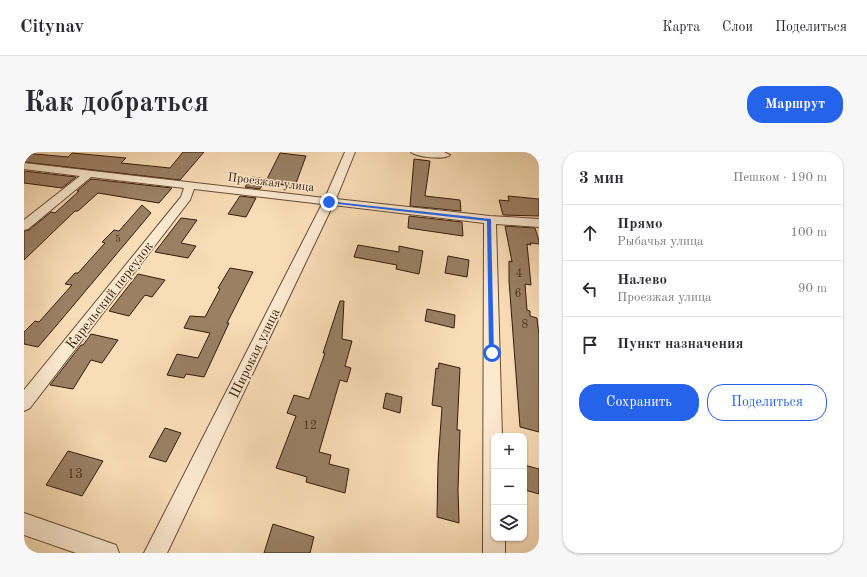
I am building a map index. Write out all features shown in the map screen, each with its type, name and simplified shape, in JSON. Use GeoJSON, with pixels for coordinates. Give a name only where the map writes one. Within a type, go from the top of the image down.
{"type":"FeatureCollection","features":[{"type":"Feature","properties":{"kind":"street","name":"Широкая улица"},"geometry":{"type":"LineString","coordinates":[[155,553],[329,202],[350,152]]}},
{"type":"Feature","properties":{"kind":"street"},"geometry":{"type":"LineString","coordinates":[[416,152],[445,155]]}},
{"type":"Feature","properties":{"kind":"street","name":"Проезжая улица"},"geometry":{"type":"LineString","coordinates":[[24,166],[490,220],[539,223]]}},
{"type":"Feature","properties":{"kind":"street"},"geometry":{"type":"LineString","coordinates":[[24,226],[89,173]]}},
{"type":"Feature","properties":{"kind":"street","name":"Карельский переулок"},"geometry":{"type":"LineString","coordinates":[[24,403],[186,198],[190,185]]}},
{"type":"Feature","properties":{"kind":"street"},"geometry":{"type":"LineString","coordinates":[[490,220],[494,553]]}},
{"type":"Feature","properties":{"kind":"street"},"geometry":{"type":"LineString","coordinates":[[24,524],[108,553]]}},
{"type":"Feature","properties":{"kind":"building"},"geometry":{"type":"Polygon","coordinates":[[[183,152],[204,152],[180,180],[24,162],[24,153],[68,157],[72,153],[126,158],[121,163],[170,168],[183,152]]]}},
{"type":"Feature","properties":{"kind":"building"},"geometry":{"type":"Polygon","coordinates":[[[280,153],[306,156],[295,186],[265,183],[280,153]]]}},
{"type":"Feature","properties":{"kind":"building"},"geometry":{"type":"Polygon","coordinates":[[[414,159],[430,161],[425,196],[460,200],[461,211],[410,206],[414,159]]]}},
{"type":"Feature","properties":{"kind":"building"},"geometry":{"type":"Polygon","coordinates":[[[24,171],[76,177],[62,188],[24,183],[24,171]]]}},
{"type":"Feature","properties":{"kind":"building"},"geometry":{"type":"Polygon","coordinates":[[[252,177],[266,179],[260,189],[245,187],[252,177]]]}},
{"type":"Feature","properties":{"kind":"building"},"geometry":{"type":"Polygon","coordinates":[[[91,179],[172,188],[159,203],[98,193],[78,211],[75,211],[24,260],[24,231],[29,230],[51,212],[55,213],[91,179]]]}},
{"type":"Feature","properties":{"kind":"building"},"geometry":{"type":"Polygon","coordinates":[[[240,196],[256,198],[246,217],[228,214],[240,196]]]}},
{"type":"Feature","properties":{"kind":"building"},"geometry":{"type":"Polygon","coordinates":[[[508,196],[539,199],[539,216],[503,215],[499,200],[509,201],[508,196]]]}},
{"type":"Feature","properties":{"kind":"building"},"geometry":{"type":"Polygon","coordinates":[[[142,205],[151,213],[56,326],[38,347],[24,344],[24,332],[35,321],[39,322],[72,285],[65,284],[75,273],[78,273],[105,243],[102,242],[114,230],[119,231],[142,205]]]}},
{"type":"Feature","properties":{"kind":"building"},"geometry":{"type":"Polygon","coordinates":[[[409,216],[462,222],[463,236],[408,228],[409,216]]]}},
{"type":"Feature","properties":{"kind":"building"},"geometry":{"type":"Polygon","coordinates":[[[181,218],[197,220],[181,243],[196,246],[188,258],[155,252],[181,218]]]}},
{"type":"Feature","properties":{"kind":"building"},"geometry":{"type":"Polygon","coordinates":[[[505,226],[535,228],[539,241],[539,244],[527,244],[531,285],[525,284],[527,310],[530,311],[530,316],[537,318],[539,335],[539,432],[520,427],[509,281],[509,261],[512,262],[505,226]]]}},
{"type":"Feature","properties":{"kind":"building"},"geometry":{"type":"Polygon","coordinates":[[[358,245],[399,252],[399,246],[423,251],[419,274],[396,269],[397,265],[354,257],[358,245]]]}},
{"type":"Feature","properties":{"kind":"building"},"geometry":{"type":"Polygon","coordinates":[[[448,256],[469,260],[467,277],[445,273],[448,256]]]}},
{"type":"Feature","properties":{"kind":"building"},"geometry":{"type":"Polygon","coordinates":[[[230,268],[253,272],[227,323],[229,323],[204,377],[186,374],[184,378],[167,375],[177,354],[198,358],[210,333],[184,328],[190,316],[205,317],[220,289],[218,288],[230,268]]]}},
{"type":"Feature","properties":{"kind":"building"},"geometry":{"type":"Polygon","coordinates":[[[138,274],[165,280],[152,297],[145,295],[129,316],[109,311],[138,274]]]}},
{"type":"Feature","properties":{"kind":"building"},"geometry":{"type":"Polygon","coordinates":[[[340,301],[344,301],[342,339],[352,341],[345,366],[351,368],[347,382],[340,380],[319,452],[331,455],[329,464],[349,469],[345,493],[306,482],[307,477],[276,468],[296,416],[287,413],[294,395],[309,399],[325,353],[323,353],[340,301]]]}},
{"type":"Feature","properties":{"kind":"building"},"geometry":{"type":"Polygon","coordinates":[[[427,309],[455,315],[454,328],[425,321],[427,309]]]}},
{"type":"Feature","properties":{"kind":"building"},"geometry":{"type":"Polygon","coordinates":[[[91,334],[118,340],[102,363],[91,360],[73,389],[50,385],[81,345],[83,345],[91,334]]]}},
{"type":"Feature","properties":{"kind":"building"},"geometry":{"type":"Polygon","coordinates":[[[439,363],[460,368],[457,430],[460,430],[458,490],[459,523],[437,517],[438,463],[442,407],[432,405],[436,368],[438,369],[439,363]]]}},
{"type":"Feature","properties":{"kind":"building"},"geometry":{"type":"Polygon","coordinates":[[[386,393],[402,397],[400,413],[383,408],[386,393]]]}},
{"type":"Feature","properties":{"kind":"building"},"geometry":{"type":"Polygon","coordinates":[[[165,428],[181,433],[166,462],[149,457],[165,428]]]}},
{"type":"Feature","properties":{"kind":"building"},"geometry":{"type":"Polygon","coordinates":[[[68,451],[103,461],[82,496],[46,485],[68,451]]]}},
{"type":"Feature","properties":{"kind":"building"},"geometry":{"type":"Polygon","coordinates":[[[527,466],[539,469],[539,494],[527,491],[527,466]]]}},
{"type":"Feature","properties":{"kind":"building"},"geometry":{"type":"Polygon","coordinates":[[[273,524],[314,537],[310,553],[264,553],[273,524]]]}},
{"type":"Feature","properties":{"kind":"route"},"geometry":{"type":"LineString","coordinates":[[329,202],[490,220],[492,353]]}}]}
